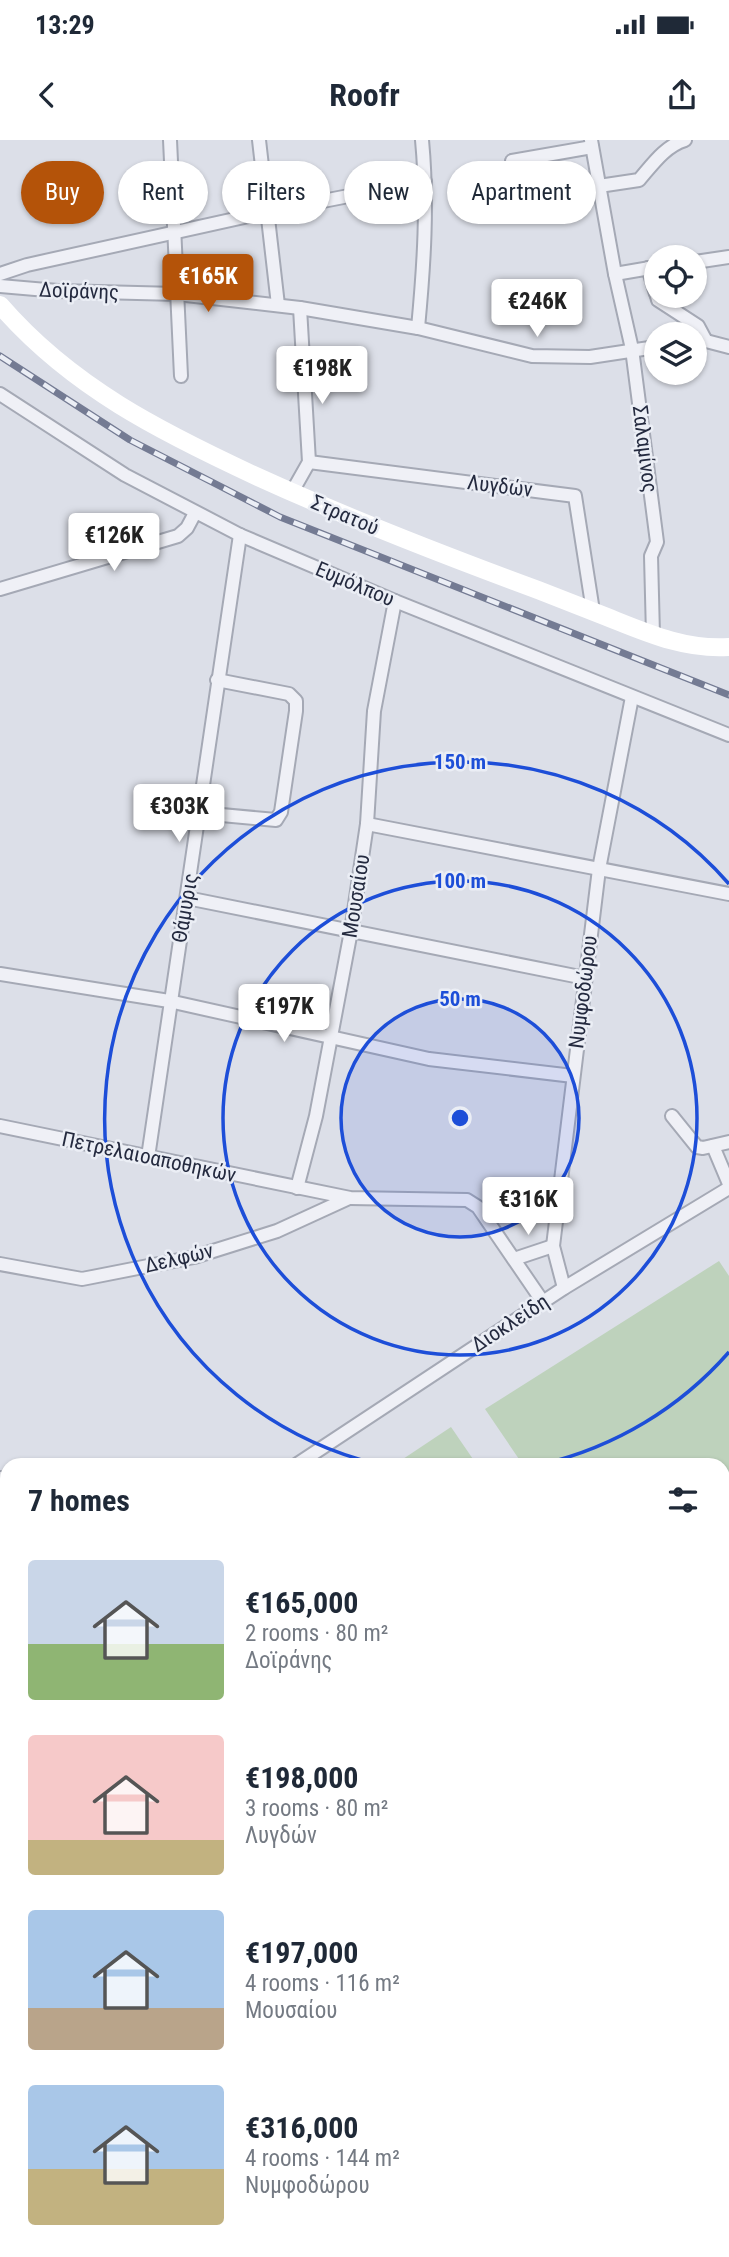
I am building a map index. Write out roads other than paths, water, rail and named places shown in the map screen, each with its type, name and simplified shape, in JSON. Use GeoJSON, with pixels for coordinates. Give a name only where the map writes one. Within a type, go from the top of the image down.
{"type":"FeatureCollection","features":[{"type":"Feature","properties":{"kind":"main road","name":"Στρατού"},"geometry":{"type":"LineString","coordinates":[[0,305],[57,363],[88,385],[201,449],[292,492],[412,543],[653,635],[677,643],[729,647]]}},
{"type":"Feature","properties":{"kind":"street"},"geometry":{"type":"LineString","coordinates":[[170,140],[181,376]]}},
{"type":"Feature","properties":{"kind":"street"},"geometry":{"type":"LineString","coordinates":[[259,140],[261,161]]}},
{"type":"Feature","properties":{"kind":"street"},"geometry":{"type":"LineString","coordinates":[[422,140],[424,161]]}},
{"type":"Feature","properties":{"kind":"street"},"geometry":{"type":"LineString","coordinates":[[599,186],[639,180],[657,158],[676,142],[685,140]]}},
{"type":"Feature","properties":{"kind":"street"},"geometry":{"type":"LineString","coordinates":[[512,161],[592,143]]}},
{"type":"Feature","properties":{"kind":"street","name":"Σαλαμίνος"},"geometry":{"type":"LineString","coordinates":[[592,143],[615,274],[632,349],[657,542],[651,556],[653,635]]}},
{"type":"Feature","properties":{"kind":"street"},"geometry":{"type":"LineString","coordinates":[[0,274],[27,265],[222,223]]}},
{"type":"Feature","properties":{"kind":"street"},"geometry":{"type":"LineString","coordinates":[[268,224],[278,306]]}},
{"type":"Feature","properties":{"kind":"street"},"geometry":{"type":"LineString","coordinates":[[418,328],[425,224]]}},
{"type":"Feature","properties":{"kind":"street"},"geometry":{"type":"LineString","coordinates":[[707,260],[729,257]]}},
{"type":"Feature","properties":{"kind":"street"},"geometry":{"type":"LineString","coordinates":[[615,274],[644,269]]}},
{"type":"Feature","properties":{"kind":"street","name":"Δοϊράνης"},"geometry":{"type":"LineString","coordinates":[[0,286],[58,291],[177,294],[300,308],[418,328],[532,356],[590,356],[644,348]]}},
{"type":"Feature","properties":{"kind":"street"},"geometry":{"type":"LineString","coordinates":[[292,492],[309,462],[300,308]]}},
{"type":"Feature","properties":{"kind":"street"},"geometry":{"type":"LineString","coordinates":[[670,308],[692,322]]}},
{"type":"Feature","properties":{"kind":"street"},"geometry":{"type":"LineString","coordinates":[[707,343],[729,347]]}},
{"type":"Feature","properties":{"kind":"street","name":"Ευμόλπου"},"geometry":{"type":"LineString","coordinates":[[0,394],[125,475],[240,535],[395,601],[729,735]]}},
{"type":"Feature","properties":{"kind":"street","name":"Λυγδών"},"geometry":{"type":"LineString","coordinates":[[309,462],[575,496],[593,611]]}},
{"type":"Feature","properties":{"kind":"street"},"geometry":{"type":"LineString","coordinates":[[0,589],[178,536],[187,528],[195,513]]}},
{"type":"Feature","properties":{"kind":"street","name":"Θάμυρις"},"geometry":{"type":"LineString","coordinates":[[148,1157],[240,535]]}},
{"type":"Feature","properties":{"kind":"street","name":"Μουσαίου"},"geometry":{"type":"LineString","coordinates":[[298,1188],[316,1116],[351,931],[367,824],[374,711],[395,601]]}},
{"type":"Feature","properties":{"kind":"street"},"geometry":{"type":"LineString","coordinates":[[200,813],[276,820],[281,812],[296,711],[296,701],[289,695],[217,680]]}},
{"type":"Feature","properties":{"kind":"street","name":"Νυμφοδώρου"},"geometry":{"type":"LineString","coordinates":[[565,1288],[553,1246],[599,869],[632,697]]}},
{"type":"Feature","properties":{"kind":"street"},"geometry":{"type":"LineString","coordinates":[[367,824],[729,894]]}},
{"type":"Feature","properties":{"kind":"street"},"geometry":{"type":"LineString","coordinates":[[187,898],[584,978]]}},
{"type":"Feature","properties":{"kind":"street"},"geometry":{"type":"LineString","coordinates":[[0,974],[169,1001],[429,1059],[573,1076]]}},
{"type":"Feature","properties":{"kind":"street"},"geometry":{"type":"LineString","coordinates":[[672,1116],[697,1147],[729,1142]]}},
{"type":"Feature","properties":{"kind":"street","name":"Πετρελαιοαποθηκών"},"geometry":{"type":"LineString","coordinates":[[0,1126],[350,1198],[467,1200],[478,1207],[514,1259]]}},
{"type":"Feature","properties":{"kind":"street"},"geometry":{"type":"LineString","coordinates":[[713,1146],[729,1186]]}},
{"type":"Feature","properties":{"kind":"street","name":"Διοκλείδη"},"geometry":{"type":"LineString","coordinates":[[307,1458],[543,1302],[729,1186]]}},
{"type":"Feature","properties":{"kind":"street","name":"Δελφών"},"geometry":{"type":"LineString","coordinates":[[0,1264],[82,1279],[194,1257],[277,1231],[350,1198]]}},
{"type":"Feature","properties":{"kind":"street"},"geometry":{"type":"LineString","coordinates":[[543,1302],[514,1259],[553,1246]]}},
{"type":"Feature","properties":{"kind":"railway"},"geometry":{"type":"LineString","coordinates":[[0,356],[130,440],[280,517],[729,695]]}}]}
